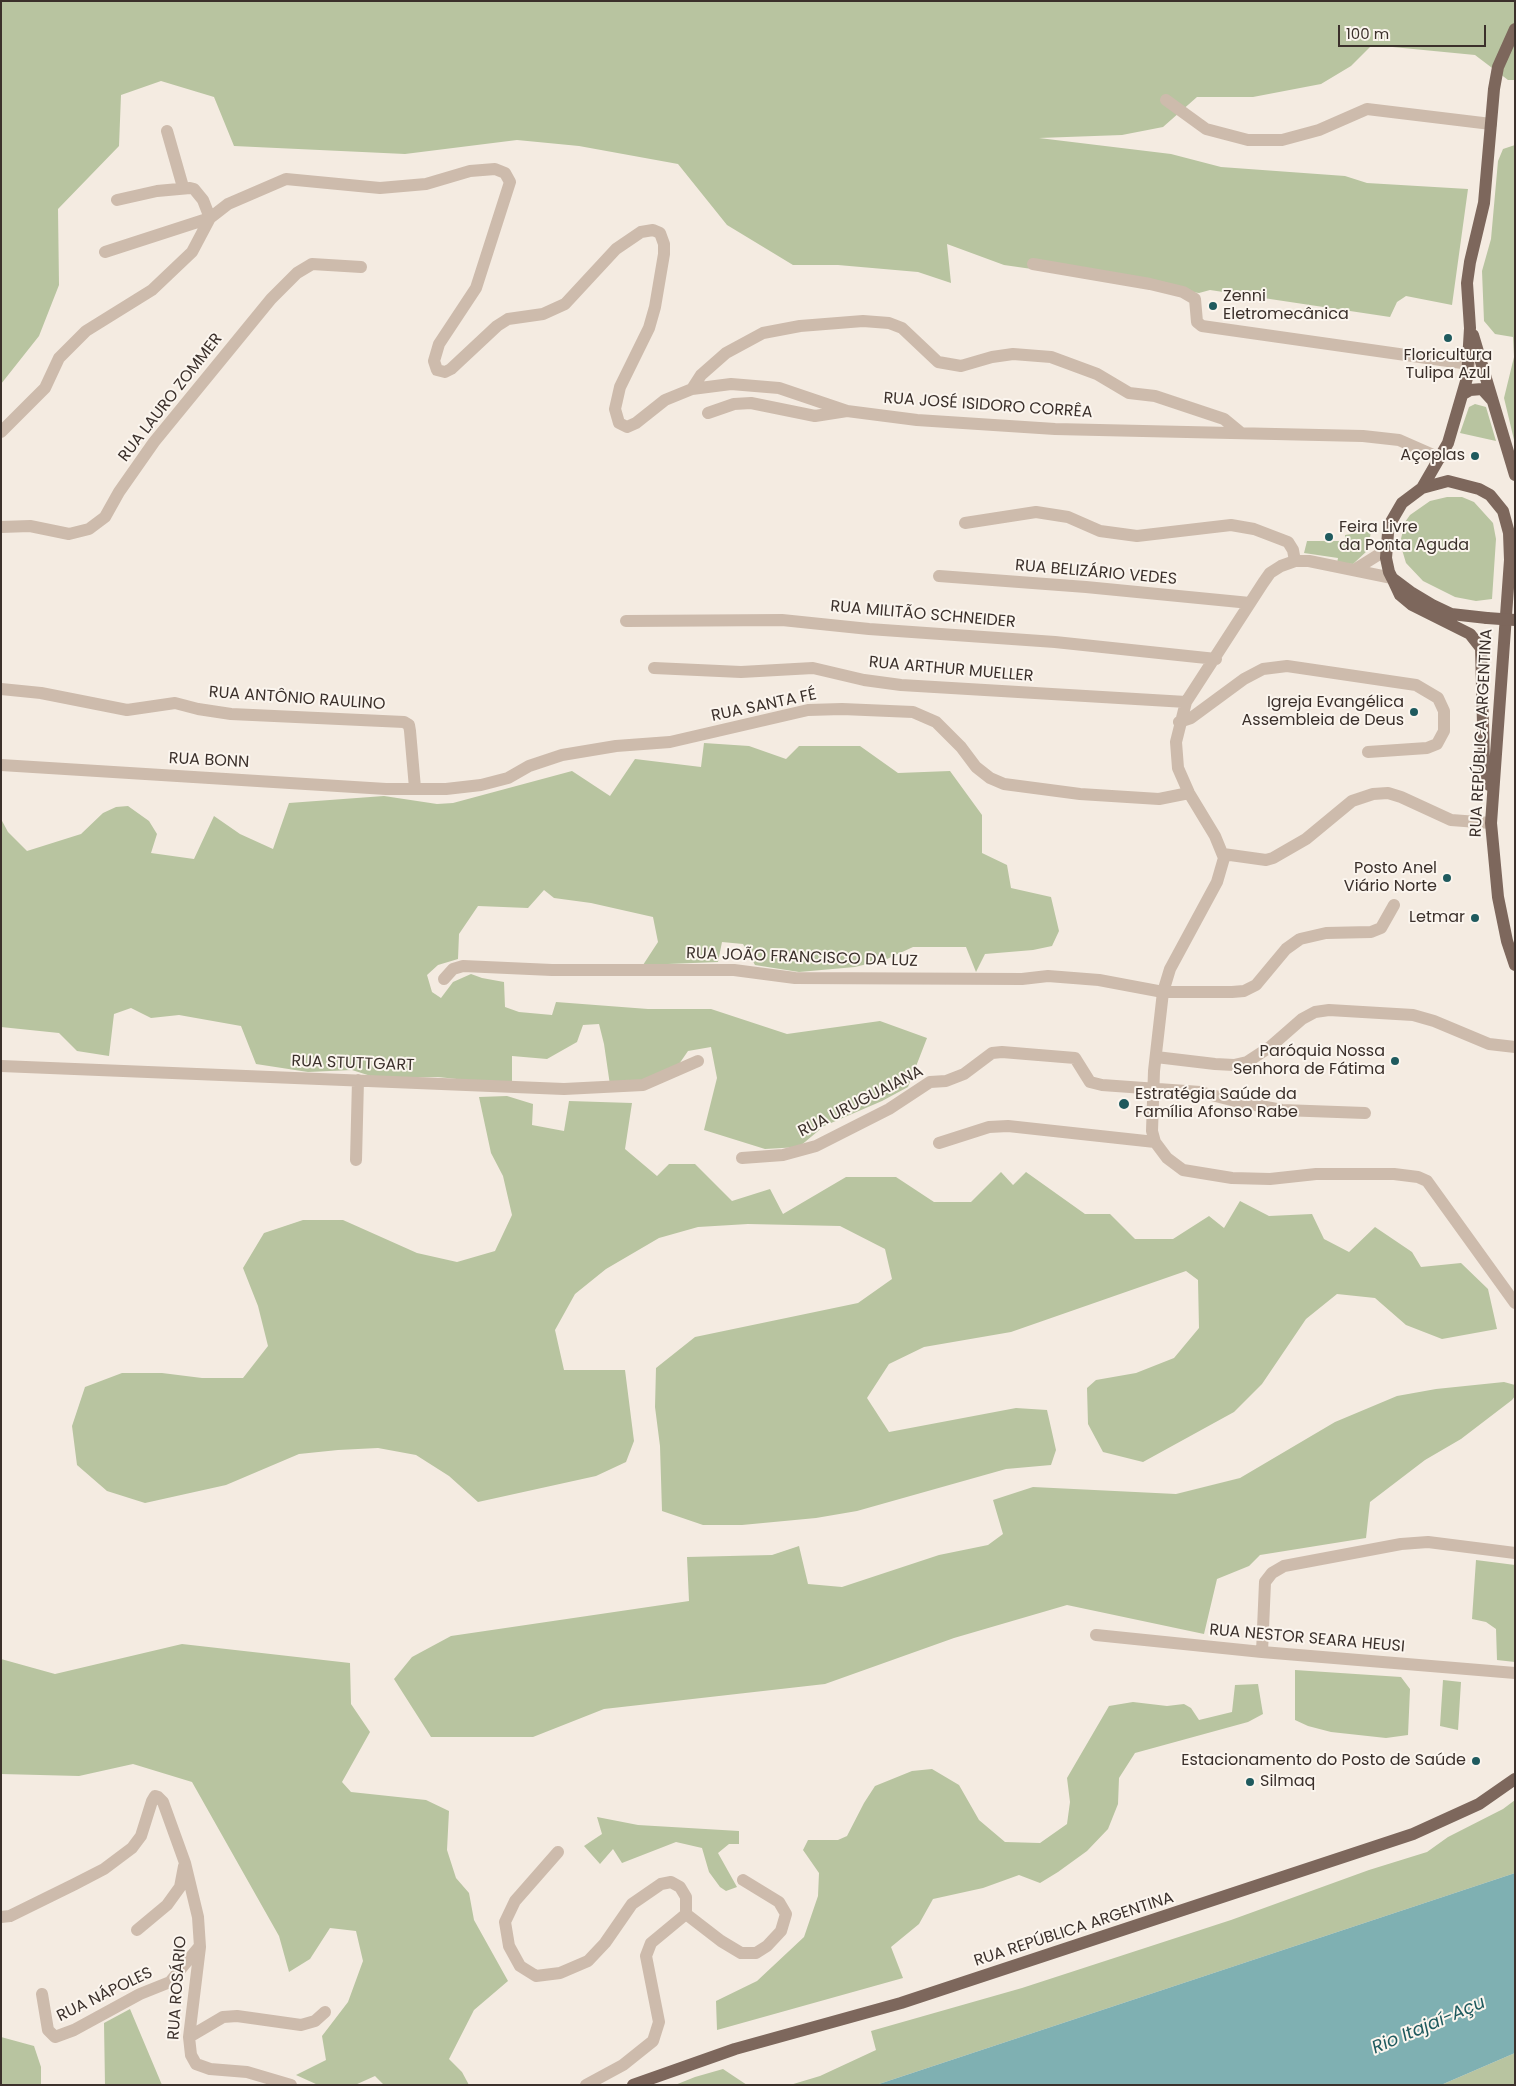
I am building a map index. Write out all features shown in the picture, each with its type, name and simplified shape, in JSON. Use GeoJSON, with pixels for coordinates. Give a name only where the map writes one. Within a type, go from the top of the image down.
{"type":"FeatureCollection","features":[{"type":"Feature","properties":{"kind":"main road"},"geometry":{"type":"LineString","coordinates":[[1422,488],[1448,443],[1463,394],[1468,364],[1470,328],[1467,283],[1484,203],[1494,88],[1498,67],[1515,29]]}},
{"type":"Feature","properties":{"kind":"main road"},"geometry":{"type":"LineString","coordinates":[[1470,328],[1515,475]]}},
{"type":"Feature","properties":{"kind":"main road"},"geometry":{"type":"LineString","coordinates":[[1463,394],[1470,390],[1482,389],[1494,402]]}},
{"type":"Feature","properties":{"kind":"main road"},"geometry":{"type":"LineString","coordinates":[[1492,800],[1484,763],[1481,648],[1470,634],[1406,600],[1396,588],[1387,564],[1388,533],[1396,510],[1406,499],[1422,488],[1448,481],[1466,484],[1490,495],[1503,511],[1510,533],[1510,560]]}},
{"type":"Feature","properties":{"kind":"main road"},"geometry":{"type":"LineString","coordinates":[[1510,560],[1515,540]]}},
{"type":"Feature","properties":{"kind":"main road","name":"RUA REPÚBLICA ARGENTINA"},"geometry":{"type":"LineString","coordinates":[[1510,560],[1491,823],[1498,897],[1506,941],[1515,965]]}},
{"type":"Feature","properties":{"kind":"main road"},"geometry":{"type":"LineString","coordinates":[[1392,578],[1412,593],[1451,614],[1515,620]]}},
{"type":"Feature","properties":{"kind":"main road","name":"RUA REPÚBLICA ARGENTINA"},"geometry":{"type":"LineString","coordinates":[[632,2085],[735,2049],[901,2003],[1413,1834],[1479,1804],[1515,1779]]}},
{"type":"Feature","properties":{"kind":"street"},"geometry":{"type":"LineString","coordinates":[[1166,100],[1206,129],[1248,140],[1282,140],[1310,133],[1367,110],[1491,124]]}},
{"type":"Feature","properties":{"kind":"street"},"geometry":{"type":"LineString","coordinates":[[167,131],[183,187]]}},
{"type":"Feature","properties":{"kind":"street","name":"RUA JOSÉ ISIDORO CORRÊA"},"geometry":{"type":"LineString","coordinates":[[1,432],[45,388],[59,358],[86,331],[152,290],[192,252],[210,218],[228,204],[286,179],[380,188],[426,184],[470,171],[495,169],[505,174],[510,182],[476,288],[439,344],[434,361],[437,370],[444,372],[451,369],[497,326],[508,320],[542,314],[565,304],[616,249],[641,232],[653,230],[660,233],[664,244],[664,254],[655,307],[649,328],[620,387],[616,409],[619,423],[627,427],[666,400],[692,389],[731,384],[779,388],[847,411],[917,420],[1055,429],[1364,436],[1399,440],[1440,458]]}},
{"type":"Feature","properties":{"kind":"street"},"geometry":{"type":"LineString","coordinates":[[105,252],[210,218],[203,200],[194,189],[183,187],[117,200]]}},
{"type":"Feature","properties":{"kind":"street","name":"RUA LAURO ZOMMER"},"geometry":{"type":"LineString","coordinates":[[1,527],[30,526],[70,534],[89,529],[105,517],[119,492],[154,442],[259,314],[297,273],[312,264],[361,267]]}},
{"type":"Feature","properties":{"kind":"street"},"geometry":{"type":"LineString","coordinates":[[1033,264],[1150,284],[1183,292],[1195,298],[1197,322],[1202,326],[1468,364]]}},
{"type":"Feature","properties":{"kind":"street"},"geometry":{"type":"LineString","coordinates":[[692,389],[701,375],[726,353],[764,333],[800,326],[863,321],[889,323],[902,328],[938,362],[961,366],[992,357],[1013,354],[1051,357],[1097,374],[1128,393],[1155,396],[1224,420],[1241,433]]}},
{"type":"Feature","properties":{"kind":"street"},"geometry":{"type":"LineString","coordinates":[[708,413],[734,404],[751,403],[816,416],[847,411]]}},
{"type":"Feature","properties":{"kind":"street"},"geometry":{"type":"LineString","coordinates":[[965,523],[1036,512],[1068,517],[1100,531],[1137,536],[1230,525],[1254,529],[1288,542],[1294,550],[1295,561]]}},
{"type":"Feature","properties":{"kind":"street"},"geometry":{"type":"LineString","coordinates":[[1354,570],[1386,550]]}},
{"type":"Feature","properties":{"kind":"street"},"geometry":{"type":"LineString","coordinates":[[1392,578],[1309,560],[1295,561],[1280,566],[1270,573],[1216,659],[1186,702],[1176,742],[1176,760],[1189,793],[1223,854],[1223,866],[1217,882],[1170,969],[1163,992],[1153,1088],[1152,1131],[1155,1142],[1167,1158],[1183,1170],[1232,1178],[1270,1179],[1316,1174],[1394,1174],[1418,1176],[1434,1188],[1515,1303]]}},
{"type":"Feature","properties":{"kind":"street","name":"RUA BELIZÁRIO VEDES"},"geometry":{"type":"LineString","coordinates":[[939,576],[1086,587],[1250,603]]}},
{"type":"Feature","properties":{"kind":"street","name":"RUA MILITÃO SCHNEIDER"},"geometry":{"type":"LineString","coordinates":[[626,621],[782,620],[869,629],[1055,642],[1216,659]]}},
{"type":"Feature","properties":{"kind":"street"},"geometry":{"type":"LineString","coordinates":[[1180,722],[1191,718],[1244,679],[1262,669],[1288,666],[1416,685],[1438,698],[1444,711],[1444,731],[1437,744],[1427,748],[1368,752]]}},
{"type":"Feature","properties":{"kind":"street","name":"RUA ARTHUR MUELLER"},"geometry":{"type":"LineString","coordinates":[[654,668],[741,672],[813,668],[864,680],[901,685],[1186,702]]}},
{"type":"Feature","properties":{"kind":"street","name":"RUA ANTÔNIO RAULINO"},"geometry":{"type":"LineString","coordinates":[[1,689],[41,693],[127,710],[175,703],[198,710],[231,714],[404,722],[409,724],[415,788]]}},
{"type":"Feature","properties":{"kind":"street","name":"RUA SANTA FÉ"},"geometry":{"type":"LineString","coordinates":[[415,788],[446,789],[481,785],[508,778],[529,766],[562,755],[616,746],[670,742],[808,710],[842,709],[913,712],[921,715],[936,722],[961,747],[976,767],[990,778],[1004,784],[1080,794],[1159,799],[1189,793]]}},
{"type":"Feature","properties":{"kind":"street","name":"RUA BONN"},"geometry":{"type":"LineString","coordinates":[[1,765],[415,788]]}},
{"type":"Feature","properties":{"kind":"street"},"geometry":{"type":"LineString","coordinates":[[1223,854],[1266,860],[1273,858],[1306,839],[1352,801],[1373,794],[1388,793],[1401,797],[1452,820],[1491,823]]}},
{"type":"Feature","properties":{"kind":"street","name":"RUA JOÃO FRANCISCO DA LUZ"},"geometry":{"type":"LineString","coordinates":[[444,980],[453,970],[463,966],[552,970],[734,970],[795,978],[1022,979],[1048,976],[1099,980],[1163,992],[1244,991],[1256,985],[1286,949],[1300,939],[1326,933],[1371,932],[1381,928],[1394,904]]}},
{"type":"Feature","properties":{"kind":"street"},"geometry":{"type":"LineString","coordinates":[[1156,1057],[1215,1064],[1234,1065],[1247,1062],[1270,1047],[1302,1019],[1315,1012],[1329,1010],[1413,1016],[1434,1021],[1489,1044],[1515,1047]]}},
{"type":"Feature","properties":{"kind":"street","name":"RUA URUGUAIANA"},"geometry":{"type":"LineString","coordinates":[[742,1158],[783,1155],[816,1146],[889,1109],[930,1082],[946,1082],[964,1074],[992,1053],[1075,1058],[1090,1082],[1102,1085],[1153,1088]]}},
{"type":"Feature","properties":{"kind":"street","name":"RUA STUTTGART"},"geometry":{"type":"LineString","coordinates":[[1,1066],[564,1089],[644,1085],[698,1061]]}},
{"type":"Feature","properties":{"kind":"street"},"geometry":{"type":"LineString","coordinates":[[356,1160],[358,1080]]}},
{"type":"Feature","properties":{"kind":"street"},"geometry":{"type":"LineString","coordinates":[[1153,1088],[1200,1092],[1282,1110],[1365,1113]]}},
{"type":"Feature","properties":{"kind":"street"},"geometry":{"type":"LineString","coordinates":[[939,1144],[989,1127],[1008,1126],[1155,1142]]}},
{"type":"Feature","properties":{"kind":"street"},"geometry":{"type":"LineString","coordinates":[[1262,1652],[1266,1582],[1272,1573],[1284,1566],[1401,1544],[1428,1542],[1515,1553]]}},
{"type":"Feature","properties":{"kind":"street","name":"RUA NESTOR SEARA HEUSI"},"geometry":{"type":"LineString","coordinates":[[1096,1635],[1262,1652],[1515,1673]]}},
{"type":"Feature","properties":{"kind":"street","name":"RUA ROSÁRIO"},"geometry":{"type":"LineString","coordinates":[[1,1916],[10,1916],[104,1869],[132,1848],[140,1836],[155,1796],[163,1802],[185,1863],[198,1917],[200,1947],[189,2037],[191,2055],[196,2064],[210,2069],[247,2072],[291,2085]]}},
{"type":"Feature","properties":{"kind":"street"},"geometry":{"type":"LineString","coordinates":[[558,1852],[515,1901],[505,1922],[509,1946],[520,1966],[536,1976],[560,1973],[588,1961],[605,1943],[632,1904],[661,1884],[671,1882],[680,1887],[686,1897],[686,1914]]}},
{"type":"Feature","properties":{"kind":"street"},"geometry":{"type":"LineString","coordinates":[[137,1930],[167,1906],[180,1888],[185,1863]]}},
{"type":"Feature","properties":{"kind":"street"},"geometry":{"type":"LineString","coordinates":[[686,1914],[741,1953],[756,1953],[767,1946],[780,1931],[786,1914],[779,1902],[742,1880]]}},
{"type":"Feature","properties":{"kind":"street"},"geometry":{"type":"LineString","coordinates":[[586,2085],[623,2065],[653,2042],[659,2022],[646,1956],[651,1943],[686,1914]]}},
{"type":"Feature","properties":{"kind":"street","name":"RUA NÁPOLES"},"geometry":{"type":"LineString","coordinates":[[42,1994],[48,2030],[55,2037],[74,2030],[132,1998],[170,1982],[200,1947]]}},
{"type":"Feature","properties":{"kind":"street"},"geometry":{"type":"LineString","coordinates":[[189,2037],[223,2017],[244,2017],[301,2025],[315,2021],[325,2012]]}},
{"type":"Feature","properties":{"kind":"green space"},"geometry":{"type":"Polygon","coordinates":[[[1,1],[1515,1],[1515,80],[1508,80],[1475,55],[1372,45],[1351,66],[1321,84],[1253,97],[1197,97],[1163,127],[1122,135],[1039,138],[1171,154],[1221,167],[1345,176],[1367,183],[1468,189],[1452,305],[1406,296],[1397,302],[1390,317],[1210,290],[1199,293],[1004,265],[947,244],[951,283],[918,272],[838,265],[793,265],[727,225],[678,164],[579,146],[517,140],[405,154],[234,146],[214,97],[161,81],[121,95],[119,146],[58,209],[59,285],[39,336],[1,384],[1,1]]]}},
{"type":"Feature","properties":{"kind":"green space"},"geometry":{"type":"Polygon","coordinates":[[[1515,145],[1515,444],[1504,398],[1514,357],[1513,337],[1495,334],[1484,321],[1482,271],[1491,239],[1498,161],[1503,149],[1515,145]]]}},
{"type":"Feature","properties":{"kind":"green space"},"geometry":{"type":"Polygon","coordinates":[[[1475,404],[1486,407],[1496,441],[1460,433],[1469,407],[1475,404]]]}},
{"type":"Feature","properties":{"kind":"green space"},"geometry":{"type":"Polygon","coordinates":[[[1447,497],[1462,497],[1474,502],[1493,523],[1496,539],[1492,599],[1476,601],[1455,597],[1423,581],[1406,563],[1400,543],[1405,522],[1410,515],[1430,501],[1447,497]]]}},
{"type":"Feature","properties":{"kind":"green space"},"geometry":{"type":"Polygon","coordinates":[[[1371,531],[1368,550],[1353,564],[1337,563],[1338,558],[1304,553],[1307,541],[1345,541],[1345,535],[1371,531]]]}},
{"type":"Feature","properties":{"kind":"green space"},"geometry":{"type":"Polygon","coordinates":[[[704,743],[749,746],[786,759],[799,746],[860,746],[898,773],[950,771],[982,815],[982,853],[1007,865],[1011,888],[1051,897],[1059,931],[1052,946],[1033,950],[985,954],[976,972],[966,947],[913,947],[887,959],[855,967],[799,972],[755,965],[743,944],[722,942],[718,962],[643,965],[658,942],[653,917],[591,903],[554,898],[544,890],[528,908],[478,906],[459,934],[458,959],[438,965],[427,975],[432,992],[441,998],[453,982],[471,974],[504,982],[505,1007],[519,1012],[552,1015],[556,1002],[648,1009],[711,1009],[787,1034],[880,1021],[927,1038],[908,1087],[882,1101],[824,1126],[799,1147],[765,1149],[704,1130],[717,1078],[711,1047],[688,1051],[677,1067],[643,1082],[610,1085],[599,1024],[583,1025],[577,1042],[547,1059],[512,1056],[512,1081],[484,1082],[438,1077],[377,1078],[352,1070],[308,1072],[256,1064],[241,1026],[179,1015],[151,1018],[131,1008],[114,1014],[109,1056],[77,1051],[59,1033],[1,1027],[1,819],[8,832],[27,851],[81,834],[103,813],[116,807],[128,806],[149,821],[157,834],[151,853],[194,859],[214,816],[240,834],[273,849],[289,803],[384,796],[437,804],[453,803],[572,771],[610,796],[635,759],[701,767],[704,743]]]}},
{"type":"Feature","properties":{"kind":"green space"},"geometry":{"type":"Polygon","coordinates":[[[507,1096],[533,1104],[532,1125],[564,1131],[569,1101],[632,1103],[625,1149],[657,1176],[669,1164],[695,1164],[732,1201],[770,1189],[783,1214],[846,1177],[896,1177],[934,1202],[971,1202],[1001,1172],[1013,1185],[1026,1172],[1085,1214],[1110,1214],[1135,1239],[1173,1239],[1209,1216],[1224,1228],[1240,1201],[1269,1216],[1312,1214],[1324,1239],[1349,1252],[1375,1227],[1412,1252],[1421,1267],[1461,1263],[1488,1289],[1497,1329],[1442,1339],[1406,1325],[1375,1298],[1337,1294],[1306,1319],[1262,1384],[1234,1412],[1143,1462],[1103,1452],[1088,1424],[1087,1388],[1096,1380],[1136,1373],[1174,1358],[1199,1328],[1198,1280],[1186,1271],[1011,1332],[924,1347],[889,1364],[867,1398],[889,1432],[1016,1408],[1047,1410],[1056,1450],[1051,1465],[1006,1469],[857,1511],[816,1518],[742,1525],[703,1525],[662,1511],[660,1446],[655,1407],[656,1368],[695,1337],[858,1303],[892,1279],[885,1249],[840,1226],[748,1224],[698,1227],[659,1238],[606,1269],[575,1294],[555,1330],[564,1370],[625,1370],[634,1441],[626,1462],[596,1476],[478,1502],[449,1476],[416,1455],[378,1448],[338,1450],[299,1454],[226,1485],[145,1503],[107,1491],[77,1465],[72,1426],[85,1387],[122,1373],[162,1373],[202,1378],[243,1378],[268,1346],[258,1306],[243,1268],[264,1233],[303,1220],[343,1220],[417,1253],[457,1262],[495,1251],[512,1215],[503,1176],[491,1153],[479,1097],[507,1096]]]}},
{"type":"Feature","properties":{"kind":"green space"},"geometry":{"type":"Polygon","coordinates":[[[1504,1382],[1515,1385],[1515,1396],[1512,1400],[1461,1439],[1425,1460],[1370,1502],[1366,1538],[1260,1555],[1249,1566],[1217,1579],[1204,1634],[1067,1605],[954,1638],[825,1684],[604,1709],[533,1737],[431,1737],[394,1679],[412,1657],[451,1636],[689,1601],[687,1557],[772,1555],[799,1546],[808,1584],[842,1587],[939,1555],[988,1545],[1003,1534],[993,1500],[1033,1487],[1176,1494],[1240,1478],[1335,1422],[1397,1396],[1436,1389],[1504,1382]]]}},
{"type":"Feature","properties":{"kind":"green space"},"geometry":{"type":"Polygon","coordinates":[[[1476,1560],[1515,1565],[1515,1662],[1497,1660],[1496,1629],[1486,1622],[1472,1619],[1476,1560]]]}},
{"type":"Feature","properties":{"kind":"green space"},"geometry":{"type":"Polygon","coordinates":[[[182,1644],[350,1663],[351,1704],[370,1732],[342,1782],[351,1792],[426,1800],[449,1811],[447,1850],[456,1878],[469,1893],[474,1920],[508,1981],[474,2010],[449,2059],[462,2072],[469,2085],[384,2085],[375,2076],[355,2085],[318,2085],[296,2075],[326,2060],[322,2036],[348,2002],[363,1961],[356,1931],[330,1928],[310,1959],[289,1972],[279,1936],[192,1782],[133,1764],[79,1776],[1,1774],[1,1659],[55,1674],[182,1644]]]}},
{"type":"Feature","properties":{"kind":"green space"},"geometry":{"type":"Polygon","coordinates":[[[1295,1670],[1401,1677],[1410,1689],[1408,1735],[1386,1738],[1331,1732],[1308,1726],[1295,1720],[1295,1670]]]}},
{"type":"Feature","properties":{"kind":"green space"},"geometry":{"type":"Polygon","coordinates":[[[1443,1680],[1461,1682],[1458,1730],[1440,1726],[1443,1680]]]}},
{"type":"Feature","properties":{"kind":"green space"},"geometry":{"type":"Polygon","coordinates":[[[1258,1684],[1263,1714],[1248,1722],[1135,1753],[1119,1778],[1118,1804],[1108,1829],[1087,1851],[1058,1872],[1040,1883],[1019,1875],[983,1888],[933,1899],[919,1924],[891,1947],[903,1978],[717,2030],[716,2001],[757,1981],[804,1937],[818,1896],[819,1873],[803,1850],[808,1840],[838,1840],[847,1836],[875,1786],[912,1771],[932,1769],[959,1785],[979,1820],[1005,1842],[1040,1843],[1067,1824],[1070,1802],[1067,1778],[1109,1706],[1133,1702],[1167,1706],[1184,1704],[1191,1708],[1199,1720],[1232,1712],[1235,1685],[1258,1684]]]}},
{"type":"Feature","properties":{"kind":"green space"},"geometry":{"type":"Polygon","coordinates":[[[1515,1800],[1515,1873],[876,2085],[790,2085],[820,2076],[876,2050],[871,2031],[1022,1988],[1231,1920],[1369,1870],[1427,1852],[1448,1837],[1503,1809],[1515,1800]]]}},
{"type":"Feature","properties":{"kind":"green space"},"geometry":{"type":"Polygon","coordinates":[[[597,1817],[638,1825],[739,1831],[739,1844],[729,1844],[718,1853],[737,1887],[726,1891],[720,1887],[709,1872],[702,1848],[676,1842],[622,1863],[613,1849],[600,1864],[584,1846],[602,1834],[597,1817]]]}},
{"type":"Feature","properties":{"kind":"green space"},"geometry":{"type":"Polygon","coordinates":[[[130,2009],[162,2085],[105,2085],[104,2023],[130,2009]]]}},
{"type":"Feature","properties":{"kind":"green space"},"geometry":{"type":"Polygon","coordinates":[[[1,2037],[34,2046],[41,2067],[41,2085],[1,2085],[1,2037]]]}},
{"type":"Feature","properties":{"kind":"green space"},"geometry":{"type":"Polygon","coordinates":[[[1515,2053],[1515,2085],[1441,2085],[1515,2053]]]}},
{"type":"Feature","properties":{"kind":"green space"},"geometry":{"type":"Polygon","coordinates":[[[723,2069],[747,2085],[675,2085],[695,2077],[723,2069]]]}},
{"type":"Feature","properties":{"kind":"water","name":"Rio Itajaí-Açu"},"geometry":{"type":"Polygon","coordinates":[[[1515,1873],[1515,2053],[1441,2085],[876,2085],[1515,1873]]]}},
{"type":"Feature","properties":{"kind":"place","name":"Zenni Eletromecânica"},"geometry":{"type":"Point","coordinates":[1213,306]}},
{"type":"Feature","properties":{"kind":"place","name":"Floricultura Tulipa Azul"},"geometry":{"type":"Point","coordinates":[1448,338]}},
{"type":"Feature","properties":{"kind":"place","name":"Açoplas"},"geometry":{"type":"Point","coordinates":[1475,456]}},
{"type":"Feature","properties":{"kind":"place","name":"Feira Livre da Ponta Aguda"},"geometry":{"type":"Point","coordinates":[1329,537]}},
{"type":"Feature","properties":{"kind":"place","name":"Igreja Evangélica Assembleia de Deus"},"geometry":{"type":"Point","coordinates":[1414,712]}},
{"type":"Feature","properties":{"kind":"place","name":"Posto Anel Viário Norte"},"geometry":{"type":"Point","coordinates":[1447,878]}},
{"type":"Feature","properties":{"kind":"place","name":"Letmar"},"geometry":{"type":"Point","coordinates":[1475,918]}},
{"type":"Feature","properties":{"kind":"place","name":"Paróquia Nossa Senhora de Fátima"},"geometry":{"type":"Point","coordinates":[1395,1061]}},
{"type":"Feature","properties":{"kind":"place","name":"Estratégia Saúde da Família Afonso Rabe"},"geometry":{"type":"Point","coordinates":[1124,1104]}},
{"type":"Feature","properties":{"kind":"place","name":"Estacionamento do Posto de Saúde"},"geometry":{"type":"Point","coordinates":[1476,1761]}},
{"type":"Feature","properties":{"kind":"place","name":"Silmaq"},"geometry":{"type":"Point","coordinates":[1250,1782]}}]}
